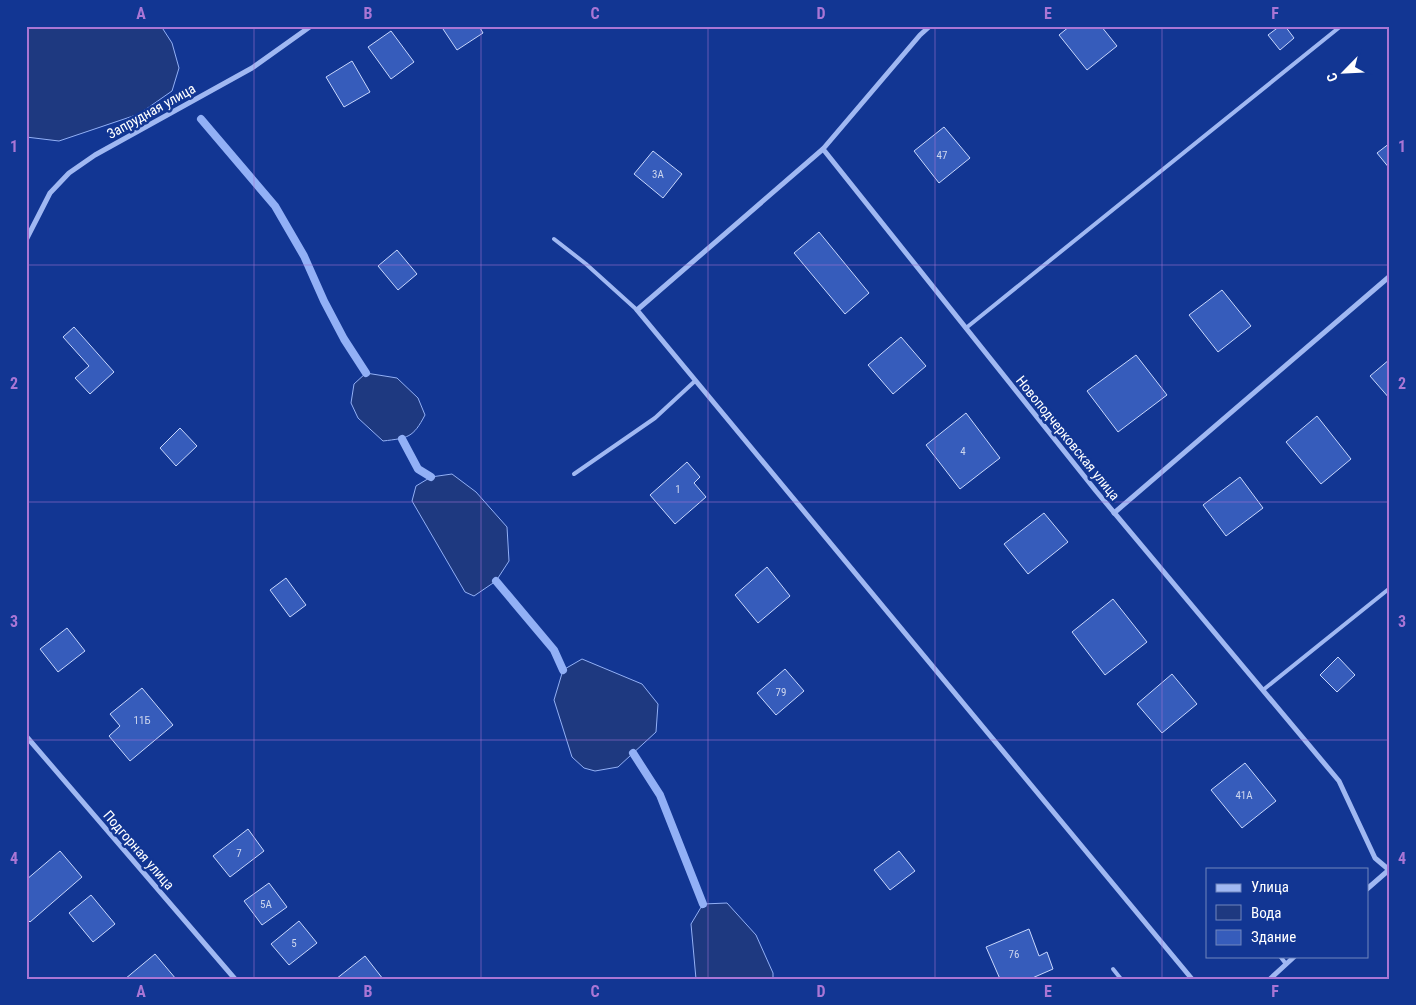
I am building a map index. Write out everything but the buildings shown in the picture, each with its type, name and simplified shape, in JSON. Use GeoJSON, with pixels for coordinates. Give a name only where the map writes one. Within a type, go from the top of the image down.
{"type":"FeatureCollection","features":[{"type":"Feature","properties":{"kind":"street","name":"Запрудная улица"},"geometry":{"type":"LineString","coordinates":[[26,240],[50,192],[69,173],[94,155],[252,68],[311,26]]}},
{"type":"Feature","properties":{"kind":"street"},"geometry":{"type":"LineString","coordinates":[[930,26],[920,35],[823,149],[637,310],[1192,979]]}},
{"type":"Feature","properties":{"kind":"street","name":"Новоподчерковская улица"},"geometry":{"type":"LineString","coordinates":[[823,149],[1114,513],[1340,781],[1375,858],[1389,868]]}},
{"type":"Feature","properties":{"kind":"street"},"geometry":{"type":"LineString","coordinates":[[1114,513],[1390,276]]}},
{"type":"Feature","properties":{"kind":"street","name":"Подгорная улица"},"geometry":{"type":"LineString","coordinates":[[26,736],[235,979]]}},
{"type":"Feature","properties":{"kind":"street"},"geometry":{"type":"LineString","coordinates":[[1368,888],[1389,868]]}},
{"type":"Feature","properties":{"kind":"street"},"geometry":{"type":"LineString","coordinates":[[1270,979],[1292,958]]}},
{"type":"Feature","properties":{"kind":"lane"},"geometry":{"type":"LineString","coordinates":[[966,328],[1341,26]]}},
{"type":"Feature","properties":{"kind":"lane"},"geometry":{"type":"LineString","coordinates":[[554,240],[586,264],[637,310]]}},
{"type":"Feature","properties":{"kind":"lane"},"geometry":{"type":"LineString","coordinates":[[574,474],[655,418],[695,380]]}},
{"type":"Feature","properties":{"kind":"lane"},"geometry":{"type":"LineString","coordinates":[[1263,690],[1390,588]]}},
{"type":"Feature","properties":{"kind":"lane"},"geometry":{"type":"LineString","coordinates":[[1282,958],[1286,964]]}},
{"type":"Feature","properties":{"kind":"lane"},"geometry":{"type":"LineString","coordinates":[[1113,969],[1121,979]]}},
{"type":"Feature","properties":{"kind":"water"},"geometry":{"type":"Polygon","coordinates":[[[26,26],[161,26],[172,43],[179,68],[172,91],[139,114],[59,141],[26,137],[26,26]]]}},
{"type":"Feature","properties":{"kind":"water"},"geometry":{"type":"Polygon","coordinates":[[[366,373],[397,378],[418,398],[425,415],[417,428],[409,436],[383,441],[358,418],[351,403],[354,384],[366,373]]]}},
{"type":"Feature","properties":{"kind":"water"},"geometry":{"type":"Polygon","coordinates":[[[452,474],[476,492],[507,527],[509,561],[496,581],[474,596],[465,592],[412,501],[416,486],[431,477],[452,474]]]}},
{"type":"Feature","properties":{"kind":"water"},"geometry":{"type":"Polygon","coordinates":[[[582,659],[642,684],[658,704],[656,732],[618,767],[595,771],[584,768],[572,757],[554,700],[563,670],[582,659]]]}},
{"type":"Feature","properties":{"kind":"water"},"geometry":{"type":"Polygon","coordinates":[[[727,903],[756,935],[773,973],[773,979],[696,979],[691,924],[703,904],[727,903]]]}},
{"type":"Feature","properties":{"kind":"waterway"},"geometry":{"type":"LineString","coordinates":[[201,119],[275,206],[304,256],[324,301],[344,339],[366,373]]}},
{"type":"Feature","properties":{"kind":"waterway"},"geometry":{"type":"LineString","coordinates":[[402,439],[418,469],[431,477]]}},
{"type":"Feature","properties":{"kind":"waterway"},"geometry":{"type":"LineString","coordinates":[[496,581],[554,650],[563,670]]}},
{"type":"Feature","properties":{"kind":"waterway"},"geometry":{"type":"LineString","coordinates":[[633,753],[660,795],[703,904]]}}]}
